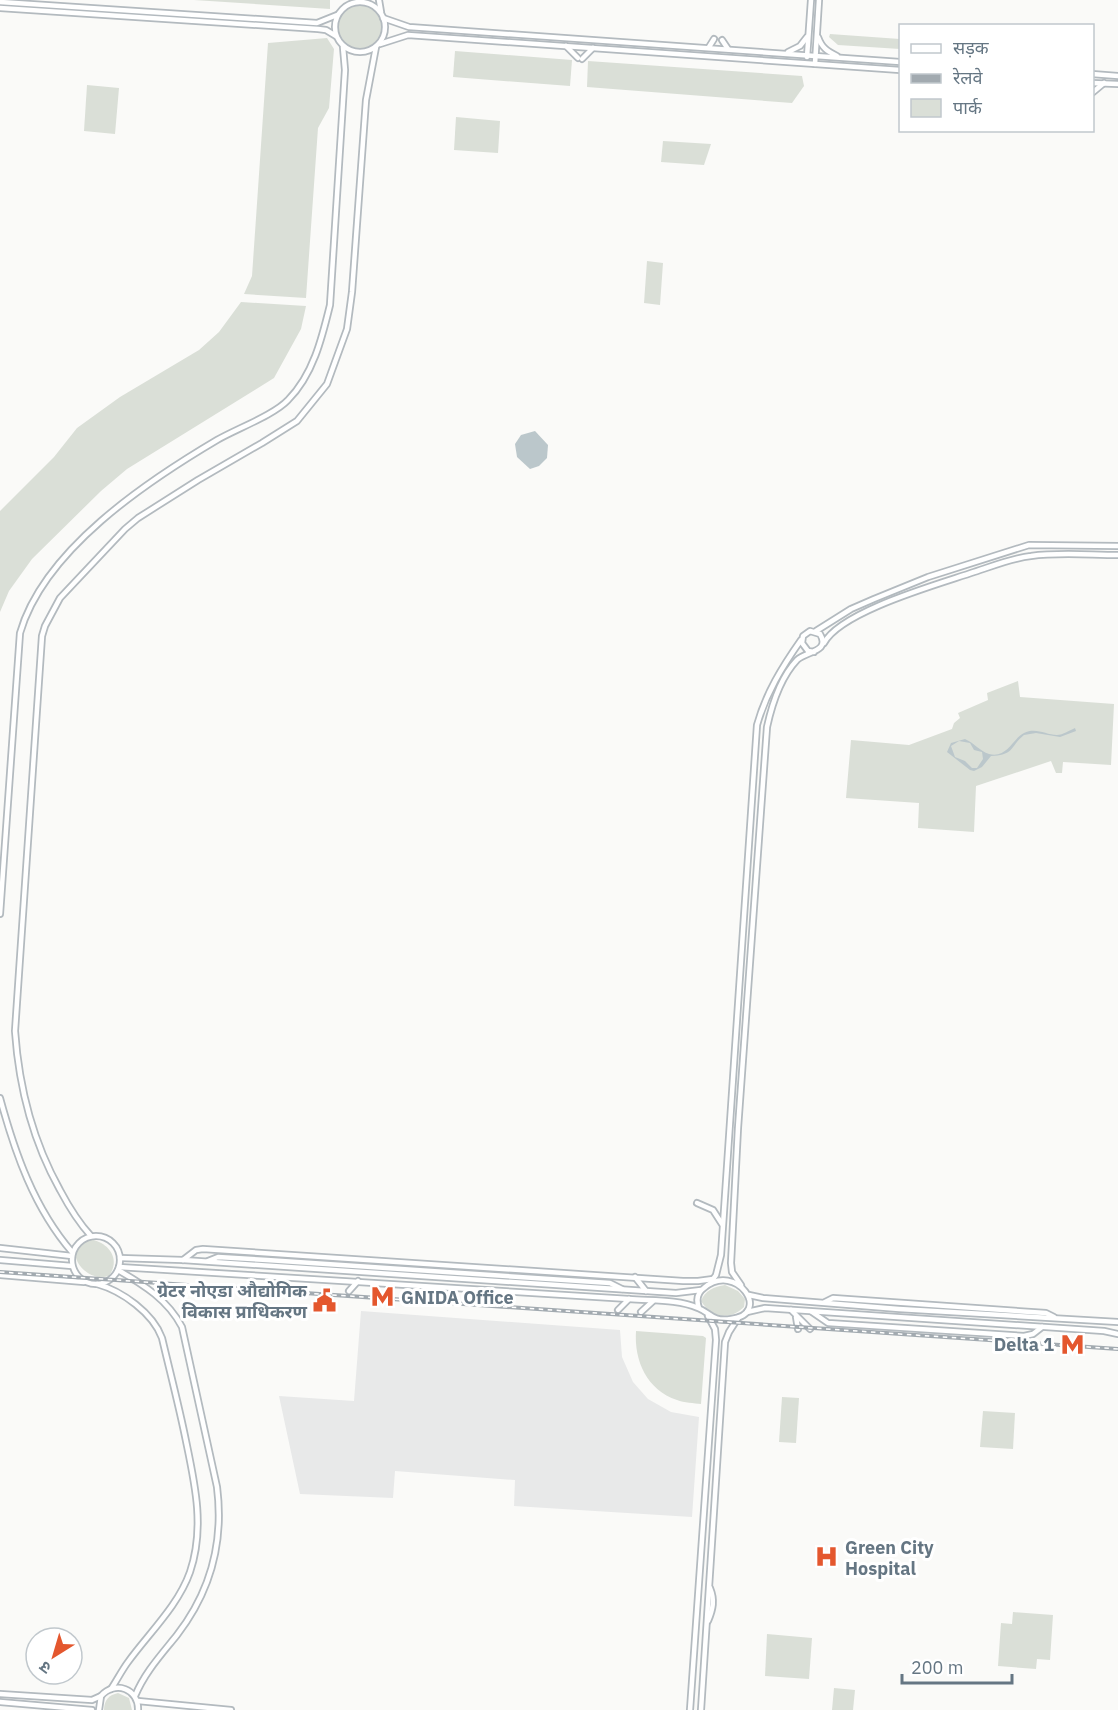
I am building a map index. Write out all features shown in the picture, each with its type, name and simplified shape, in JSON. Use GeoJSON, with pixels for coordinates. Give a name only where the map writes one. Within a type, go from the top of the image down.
{"type":"FeatureCollection","features":[{"type":"Feature","properties":{"kind":"street"},"geometry":{"type":"LineString","coordinates":[[0,914],[20,633],[24,619],[45,580],[118,505],[218,440],[285,403],[301,384],[323,336],[330,305],[345,70],[343,47],[336,36],[334,27],[337,15],[347,0]]}},
{"type":"Feature","properties":{"kind":"street"},"geometry":{"type":"LineString","coordinates":[[91,1236],[71,1210],[38,1146],[18,1070],[15,1031],[42,636],[48,619],[60,598],[124,529],[198,480],[297,421],[327,384],[347,329],[352,292],[366,100],[378,45],[385,32],[379,0]]}},
{"type":"Feature","properties":{"kind":"street"},"geometry":{"type":"LineString","coordinates":[[807,63],[811,0]]}},
{"type":"Feature","properties":{"kind":"street"},"geometry":{"type":"LineString","coordinates":[[815,64],[819,0]]}},
{"type":"Feature","properties":{"kind":"street"},"geometry":{"type":"LineString","coordinates":[[0,2],[317,22],[337,15]]}},
{"type":"Feature","properties":{"kind":"street"},"geometry":{"type":"LineString","coordinates":[[345,6],[365,2],[375,7],[382,16],[409,27],[899,62]]}},
{"type":"Feature","properties":{"kind":"street"},"geometry":{"type":"LineString","coordinates":[[0,8],[318,29],[326,30],[336,36]]}},
{"type":"Feature","properties":{"kind":"street"},"geometry":{"type":"LineString","coordinates":[[786,53],[800,45],[808,34]]}},
{"type":"Feature","properties":{"kind":"street"},"geometry":{"type":"LineString","coordinates":[[343,47],[364,53],[378,45],[408,35],[899,70]]}},
{"type":"Feature","properties":{"kind":"street"},"geometry":{"type":"LineString","coordinates":[[817,35],[821,45],[827,51],[840,57]]}},
{"type":"Feature","properties":{"kind":"street"},"geometry":{"type":"LineString","coordinates":[[709,47],[714,39]]}},
{"type":"Feature","properties":{"kind":"street"},"geometry":{"type":"LineString","coordinates":[[722,40],[728,49]]}},
{"type":"Feature","properties":{"kind":"street"},"geometry":{"type":"LineString","coordinates":[[566,46],[580,59],[593,48]]}},
{"type":"Feature","properties":{"kind":"street"},"geometry":{"type":"LineString","coordinates":[[1094,74],[1118,76]]}},
{"type":"Feature","properties":{"kind":"street"},"geometry":{"type":"LineString","coordinates":[[1094,83],[1118,84]]}},
{"type":"Feature","properties":{"kind":"street"},"geometry":{"type":"LineString","coordinates":[[1094,91],[1104,83]]}},
{"type":"Feature","properties":{"kind":"street"},"geometry":{"type":"LineString","coordinates":[[120,1258],[183,1260],[623,1290],[682,1293],[701,1289],[712,1281],[720,1263],[755,741],[764,702],[786,660],[806,632],[816,631],[851,609],[928,577],[1029,545],[1118,546]]}},
{"type":"Feature","properties":{"kind":"street"},"geometry":{"type":"LineString","coordinates":[[746,1312],[751,1302],[749,1295],[732,1272],[731,1263],[738,1128],[767,727],[772,707],[785,676],[800,657],[822,647],[827,637],[836,629],[878,607],[932,586],[1029,556],[1046,554],[1118,555]]}},
{"type":"Feature","properties":{"kind":"street"},"geometry":{"type":"LineString","coordinates":[[816,631],[822,638],[822,647]]}},
{"type":"Feature","properties":{"kind":"street"},"geometry":{"type":"LineString","coordinates":[[802,638],[804,648],[814,652]]}},
{"type":"Feature","properties":{"kind":"street"},"geometry":{"type":"LineString","coordinates":[[0,1098],[12,1143],[28,1182],[59,1237],[72,1254]]}},
{"type":"Feature","properties":{"kind":"street"},"geometry":{"type":"LineString","coordinates":[[698,1203],[713,1210],[723,1227]]}},
{"type":"Feature","properties":{"kind":"street"},"geometry":{"type":"LineString","coordinates":[[87,1282],[78,1277],[72,1266],[72,1254],[79,1242],[91,1236],[99,1236],[112,1242],[120,1258],[118,1269],[108,1281],[97,1284]]}},
{"type":"Feature","properties":{"kind":"street"},"geometry":{"type":"LineString","coordinates":[[1,1247],[72,1254]]}},
{"type":"Feature","properties":{"kind":"street"},"geometry":{"type":"LineString","coordinates":[[183,1260],[196,1250],[203,1249],[692,1282],[726,1280],[743,1288]]}},
{"type":"Feature","properties":{"kind":"street"},"geometry":{"type":"LineString","coordinates":[[0,1260],[72,1266]]}},
{"type":"Feature","properties":{"kind":"street"},"geometry":{"type":"LineString","coordinates":[[118,1269],[358,1281],[653,1301],[699,1308],[708,1316],[721,1320],[734,1319],[746,1312],[765,1308],[1118,1334]]}},
{"type":"Feature","properties":{"kind":"street"},"geometry":{"type":"LineString","coordinates":[[118,1269],[164,1302],[175,1314],[182,1328],[218,1487],[220,1506],[220,1528],[214,1563],[204,1591],[178,1634],[146,1674],[135,1696]]}},
{"type":"Feature","properties":{"kind":"street"},"geometry":{"type":"LineString","coordinates":[[0,1275],[97,1284],[116,1292],[149,1317],[158,1328],[162,1338],[182,1422],[198,1508],[196,1544],[185,1584],[161,1621],[126,1664],[111,1689],[92,1700],[0,1694]]}},
{"type":"Feature","properties":{"kind":"street"},"geometry":{"type":"LineString","coordinates":[[635,1277],[646,1291]]}},
{"type":"Feature","properties":{"kind":"street"},"geometry":{"type":"LineString","coordinates":[[349,1291],[358,1281]]}},
{"type":"Feature","properties":{"kind":"street"},"geometry":{"type":"LineString","coordinates":[[699,1308],[697,1296],[701,1289]]}},
{"type":"Feature","properties":{"kind":"street"},"geometry":{"type":"LineString","coordinates":[[749,1295],[822,1303],[1118,1322]]}},
{"type":"Feature","properties":{"kind":"street"},"geometry":{"type":"LineString","coordinates":[[618,1310],[629,1299]]}},
{"type":"Feature","properties":{"kind":"street"},"geometry":{"type":"LineString","coordinates":[[641,1312],[653,1301]]}},
{"type":"Feature","properties":{"kind":"street"},"geometry":{"type":"LineString","coordinates":[[791,1310],[810,1329]]}},
{"type":"Feature","properties":{"kind":"street"},"geometry":{"type":"LineString","coordinates":[[811,1312],[828,1323],[1027,1336],[1034,1334],[1042,1327]]}},
{"type":"Feature","properties":{"kind":"street"},"geometry":{"type":"LineString","coordinates":[[690,1710],[716,1335],[708,1316]]}},
{"type":"Feature","properties":{"kind":"street"},"geometry":{"type":"LineString","coordinates":[[701,1710],[725,1342],[740,1316]]}},
{"type":"Feature","properties":{"kind":"street"},"geometry":{"type":"LineString","coordinates":[[796,1316],[798,1329]]}},
{"type":"Feature","properties":{"kind":"street"},"geometry":{"type":"LineString","coordinates":[[702,1440],[709,1440]]}},
{"type":"Feature","properties":{"kind":"street"},"geometry":{"type":"LineString","coordinates":[[111,1689],[124,1688],[135,1696],[138,1701],[138,1710]]}},
{"type":"Feature","properties":{"kind":"street"},"geometry":{"type":"LineString","coordinates":[[99,1710],[102,1696]]}},
{"type":"Feature","properties":{"kind":"street"},"geometry":{"type":"LineString","coordinates":[[138,1701],[231,1710]]}},
{"type":"Feature","properties":{"kind":"street"},"geometry":{"type":"LineString","coordinates":[[0,1702],[92,1710]]}},
{"type":"Feature","properties":{"kind":"shaded area"},"geometry":{"type":"Polygon","coordinates":[[[535,431],[548,445],[547,458],[539,466],[530,469],[517,457],[515,444],[521,435],[535,431]]]}},
{"type":"Feature","properties":{"kind":"shaded area"},"geometry":{"type":"Polygon","coordinates":[[[1075,728],[1076,731],[1060,737],[1036,733],[1024,735],[1008,752],[1004,754],[991,756],[982,767],[974,771],[947,752],[951,743],[965,739],[986,753],[1001,754],[1028,731],[1057,735],[1075,728]],[[959,741],[951,746],[955,757],[965,761],[972,768],[977,768],[983,759],[982,752],[974,750],[970,743],[959,741]]]}},
{"type":"Feature","properties":{"kind":"shaded area"},"geometry":{"type":"Polygon","coordinates":[[[361,1311],[620,1330],[622,1357],[633,1382],[648,1399],[671,1412],[699,1417],[692,1517],[514,1506],[515,1480],[395,1471],[393,1498],[300,1494],[279,1396],[354,1401],[361,1311]]]}},
{"type":"Feature","properties":{"kind":"green space"},"geometry":{"type":"Polygon","coordinates":[[[194,0],[330,0],[330,9],[194,0]]]}},
{"type":"Feature","properties":{"kind":"green space"},"geometry":{"type":"Polygon","coordinates":[[[360,5],[368,6],[376,11],[381,19],[381,35],[376,43],[368,48],[360,49],[352,48],[344,43],[339,35],[338,27],[339,19],[344,11],[352,6],[360,5]]]}},
{"type":"Feature","properties":{"kind":"green space"},"geometry":{"type":"Polygon","coordinates":[[[830,34],[899,39],[899,49],[838,45],[829,37],[830,34]]]}},
{"type":"Feature","properties":{"kind":"green space"},"geometry":{"type":"Polygon","coordinates":[[[327,38],[334,49],[329,108],[318,128],[306,298],[244,294],[252,276],[268,43],[327,38]]]}},
{"type":"Feature","properties":{"kind":"green space"},"geometry":{"type":"Polygon","coordinates":[[[455,51],[572,60],[570,86],[453,77],[455,51]]]}},
{"type":"Feature","properties":{"kind":"green space"},"geometry":{"type":"Polygon","coordinates":[[[588,61],[802,76],[804,86],[792,103],[587,87],[588,61]]]}},
{"type":"Feature","properties":{"kind":"green space"},"geometry":{"type":"Polygon","coordinates":[[[87,85],[119,88],[115,134],[84,131],[87,85]]]}},
{"type":"Feature","properties":{"kind":"green space"},"geometry":{"type":"Polygon","coordinates":[[[456,117],[500,121],[498,153],[454,150],[456,117]]]}},
{"type":"Feature","properties":{"kind":"green space"},"geometry":{"type":"Polygon","coordinates":[[[663,141],[711,144],[704,165],[661,162],[663,141]]]}},
{"type":"Feature","properties":{"kind":"green space"},"geometry":{"type":"Polygon","coordinates":[[[647,261],[663,263],[660,305],[644,303],[647,261]]]}},
{"type":"Feature","properties":{"kind":"green space"},"geometry":{"type":"Polygon","coordinates":[[[241,302],[306,306],[301,329],[274,378],[127,469],[101,491],[32,559],[9,591],[0,612],[0,511],[54,457],[77,428],[120,397],[199,350],[219,332],[241,302]]]}},
{"type":"Feature","properties":{"kind":"green space"},"geometry":{"type":"Polygon","coordinates":[[[1018,681],[1020,697],[1114,704],[1111,765],[1063,762],[1062,773],[1056,773],[1051,761],[976,786],[974,832],[918,828],[919,803],[846,798],[851,740],[909,745],[952,729],[954,723],[960,718],[958,713],[988,700],[987,693],[1018,681]]]}},
{"type":"Feature","properties":{"kind":"green space"},"geometry":{"type":"Polygon","coordinates":[[[89,1239],[102,1244],[111,1252],[114,1263],[109,1276],[92,1275],[79,1264],[76,1250],[80,1244],[89,1239]]]}},
{"type":"Feature","properties":{"kind":"green space"},"geometry":{"type":"Polygon","coordinates":[[[725,1285],[738,1291],[745,1299],[744,1307],[727,1316],[721,1316],[710,1311],[701,1301],[710,1290],[725,1285]]]}},
{"type":"Feature","properties":{"kind":"green space"},"geometry":{"type":"Polygon","coordinates":[[[636,1331],[706,1338],[701,1404],[677,1400],[650,1382],[637,1353],[636,1331]]]}},
{"type":"Feature","properties":{"kind":"green space"},"geometry":{"type":"Polygon","coordinates":[[[782,1397],[799,1398],[796,1443],[779,1442],[782,1397]]]}},
{"type":"Feature","properties":{"kind":"green space"},"geometry":{"type":"Polygon","coordinates":[[[983,1411],[1015,1413],[1013,1449],[980,1447],[983,1411]]]}},
{"type":"Feature","properties":{"kind":"green space"},"geometry":{"type":"Polygon","coordinates":[[[1013,1612],[1053,1615],[1050,1660],[1037,1659],[1036,1669],[998,1666],[1001,1623],[1012,1624],[1013,1612]]]}},
{"type":"Feature","properties":{"kind":"green space"},"geometry":{"type":"Polygon","coordinates":[[[767,1634],[812,1638],[809,1679],[765,1676],[767,1634]]]}},
{"type":"Feature","properties":{"kind":"green space"},"geometry":{"type":"Polygon","coordinates":[[[834,1688],[855,1690],[853,1710],[832,1710],[834,1688]]]}},
{"type":"Feature","properties":{"kind":"green space"},"geometry":{"type":"Polygon","coordinates":[[[118,1693],[129,1698],[132,1710],[104,1710],[108,1698],[118,1693]]]}},
{"type":"Feature","properties":{"kind":"railway"},"geometry":{"type":"LineString","coordinates":[[0,1272],[1118,1349]]}},
{"type":"Feature","properties":{"kind":"place","name":"GNIDA Office"},"geometry":{"type":"Point","coordinates":[383,1297]}},
{"type":"Feature","properties":{"kind":"place","name":"ग्रेटर नोएडा औद्योगिक विकास प्राधिकरण"},"geometry":{"type":"Point","coordinates":[325,1300]}},
{"type":"Feature","properties":{"kind":"place","name":"Delta 1"},"geometry":{"type":"Point","coordinates":[1072,1344]}},
{"type":"Feature","properties":{"kind":"place","name":"Green City Hospital"},"geometry":{"type":"Point","coordinates":[827,1557]}}]}
